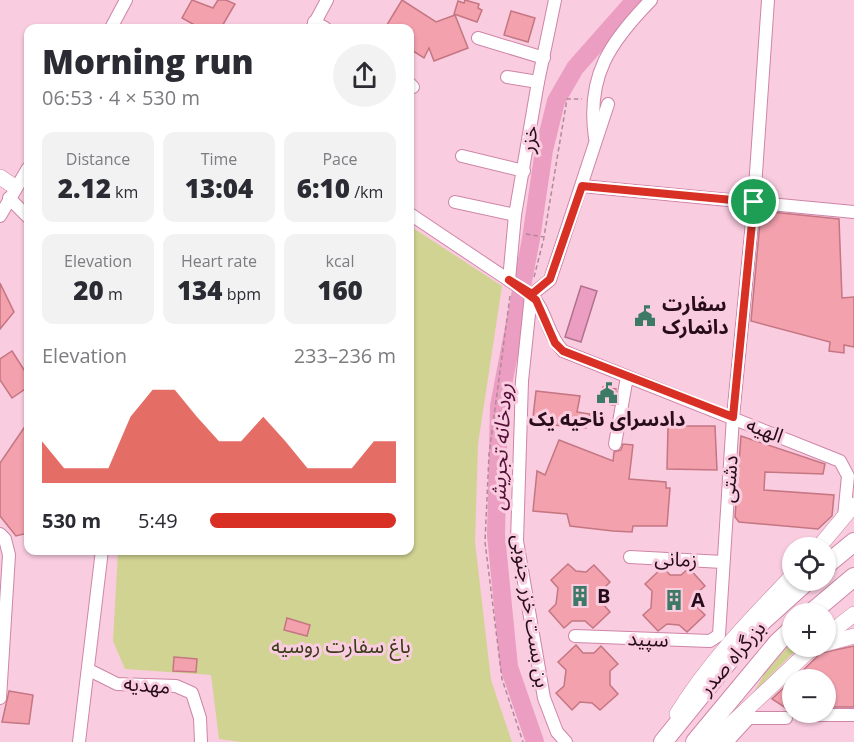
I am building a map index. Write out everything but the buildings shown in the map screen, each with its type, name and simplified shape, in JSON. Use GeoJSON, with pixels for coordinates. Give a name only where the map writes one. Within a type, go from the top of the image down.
{"type":"FeatureCollection","features":[{"type":"Feature","properties":{"kind":"highway"},"geometry":{"type":"LineString","coordinates":[[836,559],[854,544]]}},
{"type":"Feature","properties":{"kind":"highway"},"geometry":{"type":"LineString","coordinates":[[824,603],[854,579]]}},
{"type":"Feature","properties":{"kind":"highway"},"geometry":{"type":"LineString","coordinates":[[828,603],[854,579]]}},
{"type":"Feature","properties":{"kind":"highway","name":"بزرگراه صدر"},"geometry":{"type":"LineString","coordinates":[[662,742],[757,626],[796,591]]}},
{"type":"Feature","properties":{"kind":"highway"},"geometry":{"type":"LineString","coordinates":[[677,742],[762,630],[802,591]]}},
{"type":"Feature","properties":{"kind":"highway"},"geometry":{"type":"LineString","coordinates":[[695,742],[726,702],[782,638]]}},
{"type":"Feature","properties":{"kind":"highway","name":"بزرگراه صدر"},"geometry":{"type":"LineString","coordinates":[[705,742],[782,648]]}},
{"type":"Feature","properties":{"kind":"main road"},"geometry":{"type":"LineString","coordinates":[[0,177],[12,192]]}},
{"type":"Feature","properties":{"kind":"main road"},"geometry":{"type":"LineString","coordinates":[[827,537],[851,509]]}},
{"type":"Feature","properties":{"kind":"main road"},"geometry":{"type":"LineString","coordinates":[[662,742],[690,693],[749,621],[782,586]]}},
{"type":"Feature","properties":{"kind":"main road"},"geometry":{"type":"LineString","coordinates":[[836,628],[854,614]]}},
{"type":"Feature","properties":{"kind":"main road"},"geometry":{"type":"LineString","coordinates":[[836,641],[854,636]]}},
{"type":"Feature","properties":{"kind":"main road"},"geometry":{"type":"LineString","coordinates":[[712,742],[801,657]]}},
{"type":"Feature","properties":{"kind":"street"},"geometry":{"type":"LineString","coordinates":[[118,24],[126,0]]}},
{"type":"Feature","properties":{"kind":"street"},"geometry":{"type":"LineString","coordinates":[[318,24],[327,0]]}},
{"type":"Feature","properties":{"kind":"street","name":"خزر"},"geometry":{"type":"LineString","coordinates":[[510,281],[515,215],[555,0]]}},
{"type":"Feature","properties":{"kind":"street"},"geometry":{"type":"LineString","coordinates":[[596,142],[593,100],[603,62],[621,30],[651,0]]}},
{"type":"Feature","properties":{"kind":"street","name":"دشتی"},"geometry":{"type":"LineString","coordinates":[[719,635],[733,417],[754,202],[768,0]]}},
{"type":"Feature","properties":{"kind":"street"},"geometry":{"type":"LineString","coordinates":[[478,38],[544,58]]}},
{"type":"Feature","properties":{"kind":"street"},"geometry":{"type":"LineString","coordinates":[[507,77],[538,82]]}},
{"type":"Feature","properties":{"kind":"street"},"geometry":{"type":"LineString","coordinates":[[543,314],[550,279],[608,104]]}},
{"type":"Feature","properties":{"kind":"street"},"geometry":{"type":"LineString","coordinates":[[462,156],[524,171]]}},
{"type":"Feature","properties":{"kind":"street"},"geometry":{"type":"LineString","coordinates":[[0,216],[24,174]]}},
{"type":"Feature","properties":{"kind":"street"},"geometry":{"type":"LineString","coordinates":[[582,186],[854,212]]}},
{"type":"Feature","properties":{"kind":"street"},"geometry":{"type":"LineString","coordinates":[[12,192],[24,211]]}},
{"type":"Feature","properties":{"kind":"street"},"geometry":{"type":"LineString","coordinates":[[455,202],[515,215]]}},
{"type":"Feature","properties":{"kind":"street","name":"الهیه"},"geometry":{"type":"LineString","coordinates":[[414,217],[531,295],[543,314],[555,343],[563,351],[840,461],[848,476],[851,509]]}},
{"type":"Feature","properties":{"kind":"street"},"geometry":{"type":"LineString","coordinates":[[531,295],[550,279]]}},
{"type":"Feature","properties":{"kind":"street","name":"بن بست خزر جنوبی"},"geometry":{"type":"LineString","coordinates":[[531,295],[522,381],[518,541],[544,698],[557,732],[566,742]]}},
{"type":"Feature","properties":{"kind":"street"},"geometry":{"type":"LineString","coordinates":[[615,444],[627,377]]}},
{"type":"Feature","properties":{"kind":"street"},"geometry":{"type":"LineString","coordinates":[[0,534],[5,539],[9,555],[0,698]]}},
{"type":"Feature","properties":{"kind":"street"},"geometry":{"type":"LineString","coordinates":[[80,742],[101,555]]}},
{"type":"Feature","properties":{"kind":"street","name":"زمانی"},"geometry":{"type":"LineString","coordinates":[[630,557],[723,562]]}},
{"type":"Feature","properties":{"kind":"street","name":"سپید"},"geometry":{"type":"LineString","coordinates":[[575,636],[710,641],[719,635]]}},
{"type":"Feature","properties":{"kind":"street","name":"مهدیه"},"geometry":{"type":"LineString","coordinates":[[89,670],[117,684],[176,686],[192,693],[200,718],[201,742]]}},
{"type":"Feature","properties":{"kind":"street"},"geometry":{"type":"LineString","coordinates":[[836,715],[854,715]]}},
{"type":"Feature","properties":{"kind":"street"},"geometry":{"type":"LineString","coordinates":[[727,742],[748,718],[782,718]]}},
{"type":"Feature","properties":{"kind":"path"},"geometry":{"type":"LineString","coordinates":[[534,278],[544,237],[567,99],[578,99]]}},
{"type":"Feature","properties":{"kind":"path"},"geometry":{"type":"LineString","coordinates":[[529,235],[544,237]]}},
{"type":"Feature","properties":{"kind":"path"},"geometry":{"type":"LineString","coordinates":[[510,281],[489,453],[485,542],[502,679],[523,742]]}},
{"type":"Feature","properties":{"kind":"green space","name":"باغ سفارت روسیه"},"geometry":{"type":"Polygon","coordinates":[[[414,229],[502,286],[478,444],[475,542],[491,680],[512,742],[241,742],[219,739],[211,675],[125,669],[113,641],[118,555],[414,555],[414,229]]]}},
{"type":"Feature","properties":{"kind":"green space"},"geometry":{"type":"Polygon","coordinates":[[[782,653],[782,657],[789,657],[754,692],[765,673],[782,653]]]}},
{"type":"Feature","properties":{"kind":"shaded area"},"geometry":{"type":"Polygon","coordinates":[[[581,286],[597,291],[581,342],[565,337],[581,286]]]}},
{"type":"Feature","properties":{"kind":"waterway","name":"رودخانه تجریش"},"geometry":{"type":"LineString","coordinates":[[535,742],[509,667],[496,535],[499,406],[531,239],[544,150],[556,101],[575,68],[635,0]]}},
{"type":"Feature","properties":{"kind":"place","name":"سفارت دانمارک"},"geometry":{"type":"Point","coordinates":[645,316]}},
{"type":"Feature","properties":{"kind":"place","name":"دادسرای ناحیه یک"},"geometry":{"type":"Point","coordinates":[607,393]}},
{"type":"Feature","properties":{"kind":"place","name":"B"},"geometry":{"type":"Point","coordinates":[580,596]}},
{"type":"Feature","properties":{"kind":"place","name":"A"},"geometry":{"type":"Point","coordinates":[674,600]}},
{"type":"Feature","properties":{"kind":"route"},"geometry":{"type":"LineString","coordinates":[[582,186],[754,202],[733,417],[563,351],[555,343],[536,300],[509,280],[532,294],[550,279],[582,186]]}}]}
